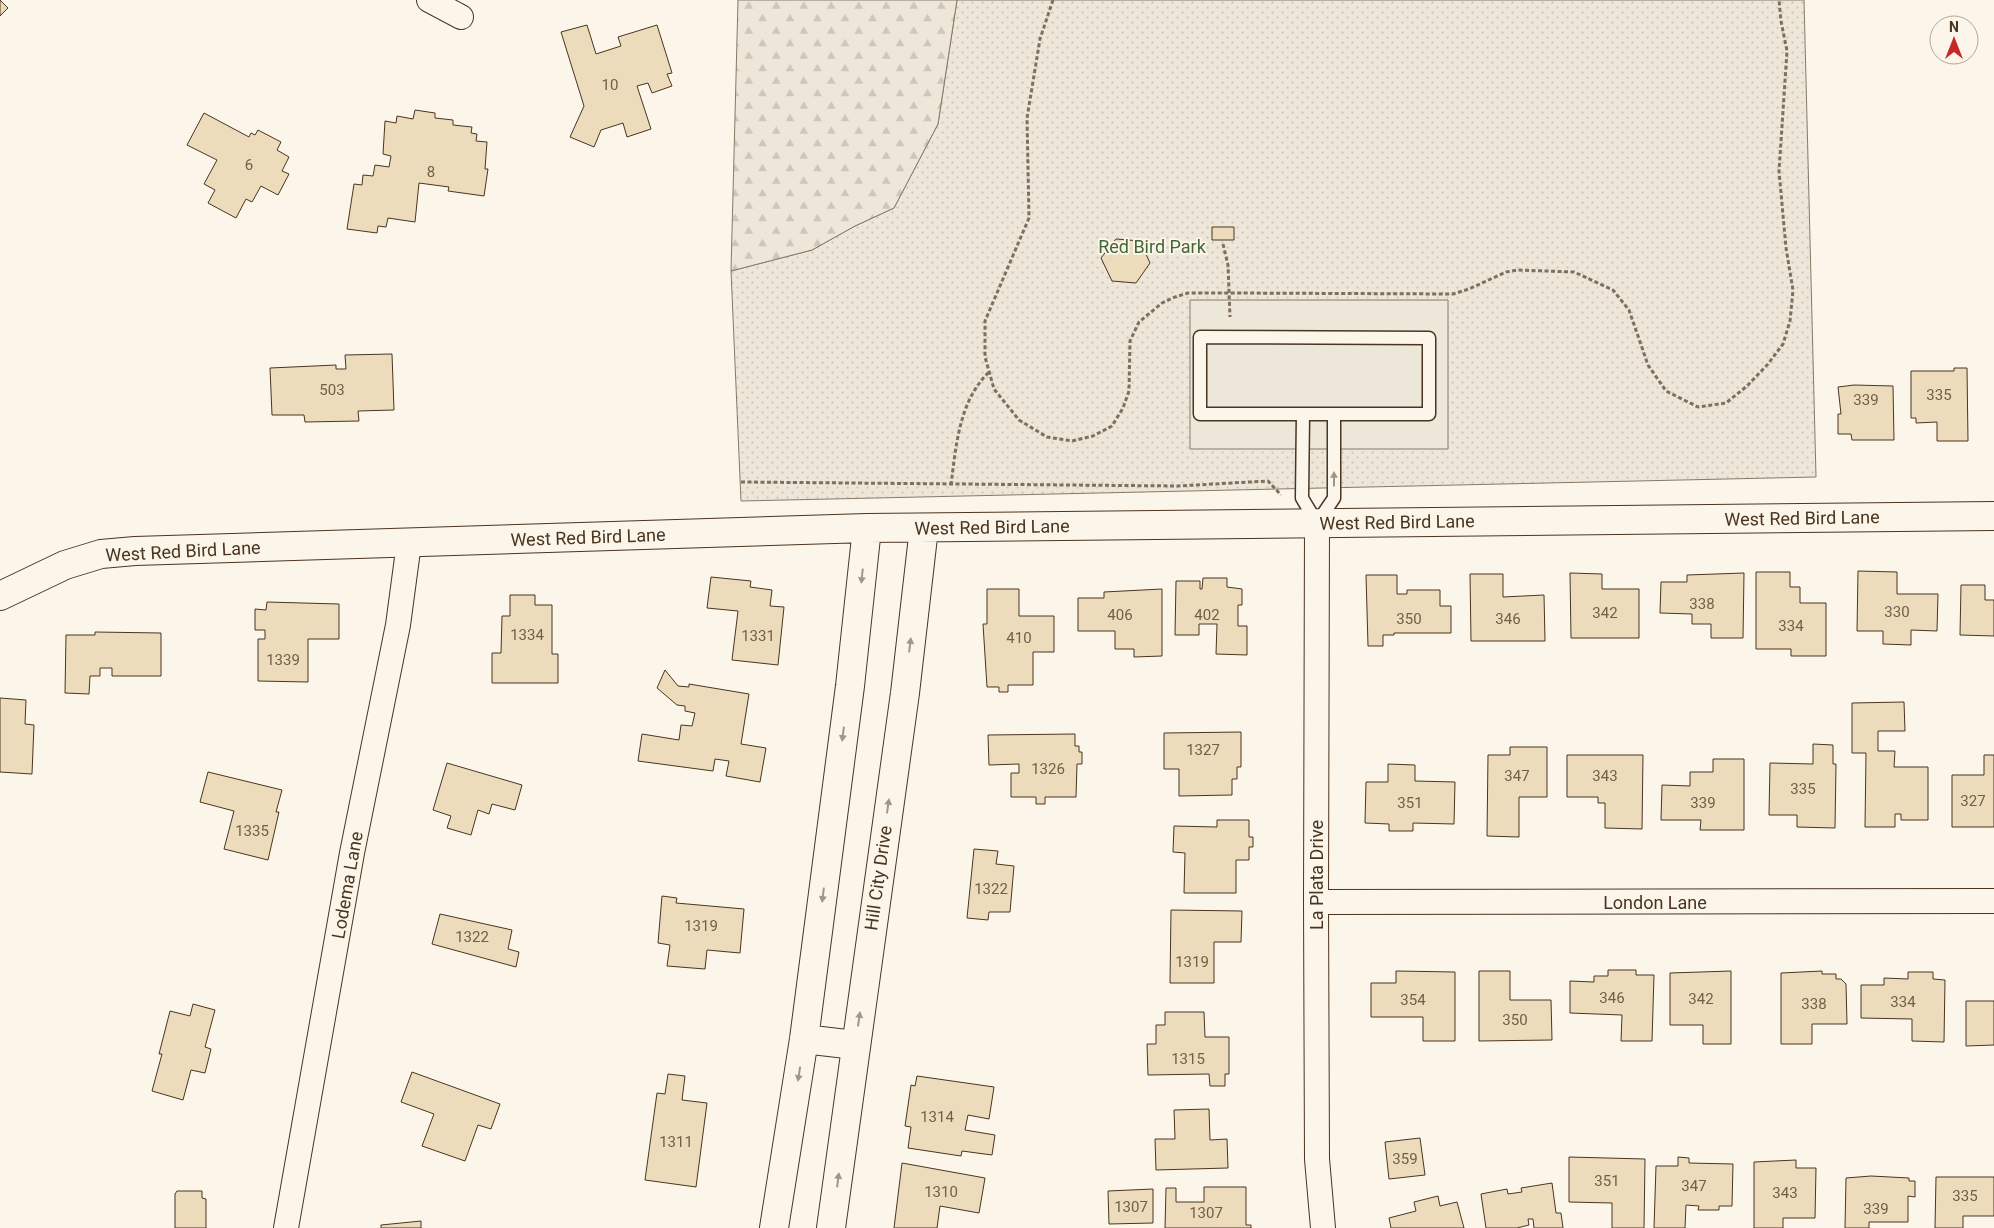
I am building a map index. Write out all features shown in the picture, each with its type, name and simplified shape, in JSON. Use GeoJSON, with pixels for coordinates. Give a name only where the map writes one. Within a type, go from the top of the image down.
{"type":"FeatureCollection","features":[{"type":"Feature","properties":{"kind":"street"},"geometry":{"type":"LineString","coordinates":[[429,0],[461,17]]}},
{"type":"Feature","properties":{"kind":"street","name":"West Red Bird Lane"},"geometry":{"type":"LineString","coordinates":[[0,596],[65,565],[101,554],[135,550],[867,528],[1994,516]]}},
{"type":"Feature","properties":{"kind":"street","name":"La Plata Drive"},"geometry":{"type":"LineString","coordinates":[[1317,523],[1317,1159],[1323,1228]]}},
{"type":"Feature","properties":{"kind":"street"},"geometry":{"type":"LineString","coordinates":[[774,1228],[804,1039],[850,686],[867,528]]}},
{"type":"Feature","properties":{"kind":"street","name":"Hill City Drive"},"geometry":{"type":"LineString","coordinates":[[831,1228],[905,693],[924,528]]}},
{"type":"Feature","properties":{"kind":"street","name":"Lodema Lane"},"geometry":{"type":"LineString","coordinates":[[286,1228],[352,853],[398,625],[408,543]]}},
{"type":"Feature","properties":{"kind":"street","name":"London Lane"},"geometry":{"type":"LineString","coordinates":[[1316,902],[1994,901]]}},
{"type":"Feature","properties":{"kind":"street"},"geometry":{"type":"LineString","coordinates":[[804,1039],[855,1045]]}},
{"type":"Feature","properties":{"kind":"lane"},"geometry":{"type":"LineString","coordinates":[[1200,337],[1429,338],[1430,414],[1303,414],[1200,414],[1200,337]]}},
{"type":"Feature","properties":{"kind":"lane"},"geometry":{"type":"LineString","coordinates":[[1303,414],[1302,498],[1317,523],[1334,498],[1334,414]]}},
{"type":"Feature","properties":{"kind":"path"},"geometry":{"type":"LineString","coordinates":[[1053,0],[1040,39],[1027,118],[1029,218],[985,321],[985,357],[994,389],[1018,420],[1047,437],[1072,442],[1093,436],[1112,426],[1123,408],[1130,391],[1130,341],[1139,322],[1162,303],[1175,297],[1188,294],[1230,293],[1453,294],[1469,289],[1506,272],[1518,270],[1574,272],[1613,290],[1628,310],[1648,365],[1666,391],[1698,407],[1726,403],[1747,386],[1768,364],[1783,344],[1790,321],[1792,290],[1779,171],[1787,51],[1779,0]]}},
{"type":"Feature","properties":{"kind":"path"},"geometry":{"type":"LineString","coordinates":[[1223,244],[1228,265],[1230,293]]}},
{"type":"Feature","properties":{"kind":"path"},"geometry":{"type":"LineString","coordinates":[[951,485],[957,434],[980,381],[989,372]]}},
{"type":"Feature","properties":{"kind":"path"},"geometry":{"type":"LineString","coordinates":[[741,482],[1178,486],[1268,481],[1284,497]]}},
{"type":"Feature","properties":{"kind":"green space"},"geometry":{"type":"Polygon","coordinates":[[[738,0],[957,0],[938,124],[894,208],[855,226],[812,250],[731,271],[738,0]]]}},
{"type":"Feature","properties":{"kind":"green space","name":"Red Bird Park"},"geometry":{"type":"Polygon","coordinates":[[[957,0],[1804,0],[1816,477],[741,501],[731,271],[812,250],[855,226],[894,208],[938,124],[957,0]]]}},
{"type":"Feature","properties":{"kind":"shaded area"},"geometry":{"type":"Polygon","coordinates":[[[1190,300],[1448,300],[1448,449],[1190,449],[1190,300]]]}},
{"type":"Feature","properties":{"kind":"building"},"geometry":{"type":"Polygon","coordinates":[[[0,0],[8,8],[0,16],[0,0]]]}},
{"type":"Feature","properties":{"kind":"building"},"geometry":{"type":"Polygon","coordinates":[[[587,25],[596,54],[621,46],[618,37],[657,25],[672,73],[667,74],[672,86],[652,93],[648,83],[637,86],[651,129],[627,137],[623,123],[601,130],[594,147],[570,137],[584,106],[561,32],[587,25]]]}},
{"type":"Feature","properties":{"kind":"building"},"geometry":{"type":"Polygon","coordinates":[[[415,110],[435,113],[435,118],[453,120],[453,125],[472,127],[471,133],[477,134],[476,141],[487,142],[485,169],[488,169],[484,196],[448,191],[449,187],[419,183],[415,222],[388,218],[386,227],[378,226],[377,233],[347,229],[354,184],[362,185],[363,175],[373,176],[375,165],[389,167],[391,156],[383,154],[385,121],[396,123],[397,116],[413,119],[415,110]]]}},
{"type":"Feature","properties":{"kind":"building"},"geometry":{"type":"Polygon","coordinates":[[[204,113],[249,137],[251,133],[255,135],[258,130],[281,142],[277,150],[289,157],[282,171],[289,174],[278,195],[261,186],[252,202],[246,199],[236,218],[208,203],[215,190],[204,184],[217,160],[187,145],[204,113]]]}},
{"type":"Feature","properties":{"kind":"building"},"geometry":{"type":"Polygon","coordinates":[[[1212,227],[1234,227],[1234,240],[1212,240],[1212,227]]]}},
{"type":"Feature","properties":{"kind":"building"},"geometry":{"type":"Polygon","coordinates":[[[1116,239],[1140,241],[1150,263],[1136,283],[1112,281],[1101,258],[1116,239]]]}},
{"type":"Feature","properties":{"kind":"building"},"geometry":{"type":"Polygon","coordinates":[[[392,354],[394,410],[358,411],[359,421],[305,422],[304,415],[272,415],[270,368],[336,365],[336,369],[346,369],[345,355],[392,354]]]}},
{"type":"Feature","properties":{"kind":"building"},"geometry":{"type":"Polygon","coordinates":[[[1954,368],[1967,368],[1968,441],[1937,441],[1937,422],[1916,423],[1916,418],[1911,418],[1911,371],[1954,371],[1954,368]]]}},
{"type":"Feature","properties":{"kind":"building"},"geometry":{"type":"Polygon","coordinates":[[[1854,385],[1893,386],[1894,440],[1852,440],[1851,434],[1838,434],[1838,414],[1841,414],[1838,387],[1854,385]]]}},
{"type":"Feature","properties":{"kind":"building"},"geometry":{"type":"Polygon","coordinates":[[[1858,571],[1897,572],[1897,594],[1938,594],[1937,631],[1911,630],[1911,645],[1883,644],[1883,631],[1857,631],[1858,571]]]}},
{"type":"Feature","properties":{"kind":"building"},"geometry":{"type":"Polygon","coordinates":[[[1756,572],[1790,572],[1790,587],[1800,587],[1800,603],[1826,603],[1826,656],[1791,656],[1791,649],[1756,649],[1756,572]]]}},
{"type":"Feature","properties":{"kind":"building"},"geometry":{"type":"Polygon","coordinates":[[[1570,573],[1602,574],[1602,589],[1639,589],[1639,638],[1571,638],[1570,573]]]}},
{"type":"Feature","properties":{"kind":"building"},"geometry":{"type":"Polygon","coordinates":[[[1744,573],[1743,638],[1711,638],[1711,624],[1692,624],[1692,614],[1660,613],[1661,582],[1687,582],[1687,575],[1744,573]]]}},
{"type":"Feature","properties":{"kind":"building"},"geometry":{"type":"Polygon","coordinates":[[[1470,574],[1503,574],[1503,597],[1544,595],[1545,641],[1471,641],[1470,574]]]}},
{"type":"Feature","properties":{"kind":"building"},"geometry":{"type":"Polygon","coordinates":[[[1366,575],[1397,575],[1397,594],[1407,594],[1407,590],[1440,590],[1440,606],[1451,606],[1451,633],[1394,633],[1394,635],[1383,635],[1383,646],[1368,646],[1366,575]]]}},
{"type":"Feature","properties":{"kind":"building"},"geometry":{"type":"Polygon","coordinates":[[[711,577],[751,581],[750,587],[772,590],[770,606],[784,607],[778,665],[732,660],[738,611],[707,608],[711,577]]]}},
{"type":"Feature","properties":{"kind":"building"},"geometry":{"type":"Polygon","coordinates":[[[1203,578],[1227,578],[1227,587],[1242,589],[1242,605],[1238,605],[1238,626],[1247,626],[1247,655],[1216,654],[1217,624],[1199,624],[1199,635],[1175,635],[1176,581],[1200,581],[1200,589],[1202,589],[1203,578]]]}},
{"type":"Feature","properties":{"kind":"building"},"geometry":{"type":"Polygon","coordinates":[[[1961,585],[1985,585],[1985,600],[1994,600],[1994,636],[1960,635],[1961,585]]]}},
{"type":"Feature","properties":{"kind":"building"},"geometry":{"type":"Polygon","coordinates":[[[987,589],[1019,589],[1019,616],[1054,616],[1054,652],[1033,652],[1033,685],[1008,685],[1008,692],[999,692],[999,687],[987,687],[983,624],[987,624],[987,589]]]}},
{"type":"Feature","properties":{"kind":"building"},"geometry":{"type":"Polygon","coordinates":[[[1162,589],[1162,656],[1134,657],[1134,649],[1115,649],[1115,631],[1078,631],[1078,598],[1104,598],[1104,592],[1162,589]]]}},
{"type":"Feature","properties":{"kind":"building"},"geometry":{"type":"Polygon","coordinates":[[[510,595],[535,595],[535,605],[552,605],[552,654],[558,654],[558,683],[492,683],[492,653],[501,653],[502,616],[510,616],[510,595]]]}},
{"type":"Feature","properties":{"kind":"building"},"geometry":{"type":"Polygon","coordinates":[[[267,602],[339,604],[339,639],[308,639],[308,682],[258,681],[258,639],[265,639],[265,630],[255,630],[255,609],[266,610],[267,602]]]}},
{"type":"Feature","properties":{"kind":"building"},"geometry":{"type":"Polygon","coordinates":[[[95,632],[161,633],[161,676],[112,676],[112,668],[100,668],[100,676],[90,676],[89,694],[65,693],[66,635],[95,635],[95,632]]]}},
{"type":"Feature","properties":{"kind":"building"},"geometry":{"type":"Polygon","coordinates":[[[665,670],[678,686],[689,687],[689,684],[749,694],[741,744],[766,748],[760,782],[726,776],[729,761],[715,759],[713,771],[638,761],[642,734],[679,740],[681,725],[692,726],[695,713],[685,711],[685,706],[677,705],[657,688],[665,670]]]}},
{"type":"Feature","properties":{"kind":"building"},"geometry":{"type":"Polygon","coordinates":[[[0,698],[26,700],[25,724],[34,725],[32,774],[0,772],[0,698]]]}},
{"type":"Feature","properties":{"kind":"building"},"geometry":{"type":"Polygon","coordinates":[[[1904,702],[1905,731],[1878,731],[1878,751],[1895,751],[1894,767],[1928,767],[1928,820],[1901,820],[1901,814],[1895,814],[1895,827],[1865,827],[1866,753],[1852,753],[1852,703],[1904,702]]]}},
{"type":"Feature","properties":{"kind":"building"},"geometry":{"type":"Polygon","coordinates":[[[1241,732],[1241,767],[1237,767],[1237,779],[1232,779],[1232,795],[1179,796],[1179,769],[1164,769],[1164,733],[1241,732]]]}},
{"type":"Feature","properties":{"kind":"building"},"geometry":{"type":"Polygon","coordinates":[[[1075,734],[1075,746],[1079,746],[1079,752],[1082,752],[1082,764],[1077,764],[1076,797],[1045,797],[1045,804],[1036,804],[1036,797],[1011,797],[1011,773],[1019,773],[1019,764],[989,765],[988,735],[1075,734]]]}},
{"type":"Feature","properties":{"kind":"building"},"geometry":{"type":"Polygon","coordinates":[[[1813,744],[1833,745],[1833,764],[1836,764],[1835,828],[1797,827],[1797,815],[1769,815],[1770,763],[1813,764],[1813,744]]]}},
{"type":"Feature","properties":{"kind":"building"},"geometry":{"type":"Polygon","coordinates":[[[1510,747],[1547,747],[1547,797],[1519,797],[1519,837],[1487,836],[1488,755],[1510,755],[1510,747]]]}},
{"type":"Feature","properties":{"kind":"building"},"geometry":{"type":"Polygon","coordinates":[[[1567,755],[1643,755],[1642,829],[1605,828],[1605,803],[1598,803],[1598,797],[1567,797],[1567,755]]]}},
{"type":"Feature","properties":{"kind":"building"},"geometry":{"type":"Polygon","coordinates":[[[1984,755],[1994,755],[1994,827],[1952,827],[1952,775],[1984,775],[1984,755]]]}},
{"type":"Feature","properties":{"kind":"building"},"geometry":{"type":"Polygon","coordinates":[[[1713,759],[1744,759],[1744,830],[1700,830],[1701,820],[1661,820],[1662,785],[1690,786],[1690,772],[1713,772],[1713,759]]]}},
{"type":"Feature","properties":{"kind":"building"},"geometry":{"type":"Polygon","coordinates":[[[447,763],[522,785],[515,810],[492,804],[489,814],[478,810],[471,835],[447,828],[451,816],[433,810],[447,763]]]}},
{"type":"Feature","properties":{"kind":"building"},"geometry":{"type":"Polygon","coordinates":[[[1388,764],[1415,765],[1415,781],[1455,782],[1454,824],[1413,823],[1413,831],[1389,831],[1389,824],[1365,823],[1366,782],[1388,782],[1388,764]]]}},
{"type":"Feature","properties":{"kind":"building"},"geometry":{"type":"Polygon","coordinates":[[[208,772],[282,790],[276,812],[279,812],[268,860],[224,849],[234,811],[200,802],[208,772]]]}},
{"type":"Feature","properties":{"kind":"building"},"geometry":{"type":"Polygon","coordinates":[[[1217,820],[1249,820],[1249,837],[1253,837],[1253,847],[1249,847],[1249,860],[1236,860],[1236,893],[1184,893],[1185,853],[1173,852],[1174,826],[1217,827],[1217,820]]]}},
{"type":"Feature","properties":{"kind":"building"},"geometry":{"type":"Polygon","coordinates":[[[974,849],[998,851],[996,864],[1014,866],[1010,912],[989,912],[988,920],[967,918],[974,849]]]}},
{"type":"Feature","properties":{"kind":"building"},"geometry":{"type":"Polygon","coordinates":[[[662,896],[677,898],[676,903],[744,909],[740,953],[707,950],[705,969],[667,966],[670,945],[658,943],[662,896]]]}},
{"type":"Feature","properties":{"kind":"building"},"geometry":{"type":"Polygon","coordinates":[[[1171,910],[1242,911],[1241,942],[1214,942],[1214,983],[1170,983],[1171,910]]]}},
{"type":"Feature","properties":{"kind":"building"},"geometry":{"type":"Polygon","coordinates":[[[440,914],[512,930],[508,949],[519,952],[516,967],[432,944],[440,914]]]}},
{"type":"Feature","properties":{"kind":"building"},"geometry":{"type":"Polygon","coordinates":[[[1608,970],[1636,970],[1636,975],[1654,975],[1652,1041],[1621,1041],[1622,1015],[1570,1013],[1570,981],[1594,982],[1594,976],[1608,976],[1608,970]]]}},
{"type":"Feature","properties":{"kind":"building"},"geometry":{"type":"Polygon","coordinates":[[[1396,971],[1455,972],[1455,1041],[1423,1041],[1423,1017],[1371,1017],[1371,983],[1396,983],[1396,971]]]}},
{"type":"Feature","properties":{"kind":"building"},"geometry":{"type":"Polygon","coordinates":[[[1479,971],[1510,971],[1510,1000],[1551,1000],[1552,1040],[1479,1041],[1479,971]]]}},
{"type":"Feature","properties":{"kind":"building"},"geometry":{"type":"Polygon","coordinates":[[[1731,971],[1731,1044],[1703,1044],[1703,1025],[1670,1025],[1670,973],[1731,971]]]}},
{"type":"Feature","properties":{"kind":"building"},"geometry":{"type":"Polygon","coordinates":[[[1822,971],[1822,974],[1836,974],[1836,979],[1841,979],[1846,984],[1847,1024],[1812,1024],[1812,1044],[1781,1044],[1781,973],[1822,971]]]}},
{"type":"Feature","properties":{"kind":"building"},"geometry":{"type":"Polygon","coordinates":[[[1908,972],[1933,972],[1933,979],[1945,980],[1944,1042],[1912,1041],[1912,1019],[1861,1018],[1861,985],[1884,985],[1884,978],[1908,979],[1908,972]]]}},
{"type":"Feature","properties":{"kind":"building"},"geometry":{"type":"Polygon","coordinates":[[[1966,1001],[1994,1001],[1994,1045],[1966,1046],[1966,1001]]]}},
{"type":"Feature","properties":{"kind":"building"},"geometry":{"type":"Polygon","coordinates":[[[193,1004],[215,1010],[205,1047],[211,1049],[205,1073],[191,1070],[183,1100],[152,1091],[162,1054],[159,1054],[170,1011],[190,1016],[193,1004]]]}},
{"type":"Feature","properties":{"kind":"building"},"geometry":{"type":"Polygon","coordinates":[[[1165,1012],[1204,1012],[1205,1037],[1229,1037],[1229,1074],[1225,1074],[1225,1086],[1210,1086],[1209,1074],[1148,1075],[1147,1044],[1156,1044],[1156,1025],[1165,1025],[1165,1012]]]}},
{"type":"Feature","properties":{"kind":"building"},"geometry":{"type":"Polygon","coordinates":[[[412,1072],[500,1104],[491,1129],[478,1125],[465,1161],[422,1146],[434,1114],[401,1102],[412,1072]]]}},
{"type":"Feature","properties":{"kind":"building"},"geometry":{"type":"Polygon","coordinates":[[[668,1074],[685,1076],[682,1100],[707,1103],[696,1187],[645,1180],[657,1093],[665,1094],[668,1074]]]}},
{"type":"Feature","properties":{"kind":"building"},"geometry":{"type":"Polygon","coordinates":[[[917,1076],[994,1087],[989,1119],[968,1115],[965,1130],[995,1135],[992,1155],[962,1151],[961,1156],[908,1148],[911,1127],[905,1126],[911,1085],[915,1086],[917,1076]]]}},
{"type":"Feature","properties":{"kind":"building"},"geometry":{"type":"Polygon","coordinates":[[[1209,1109],[1210,1140],[1227,1139],[1228,1168],[1156,1170],[1155,1139],[1175,1139],[1174,1110],[1209,1109]]]}},
{"type":"Feature","properties":{"kind":"building"},"geometry":{"type":"Polygon","coordinates":[[[1420,1138],[1425,1175],[1389,1179],[1385,1142],[1420,1138]]]}},
{"type":"Feature","properties":{"kind":"building"},"geometry":{"type":"Polygon","coordinates":[[[1569,1157],[1645,1159],[1644,1228],[1612,1228],[1612,1203],[1569,1202],[1569,1157]]]}},
{"type":"Feature","properties":{"kind":"building"},"geometry":{"type":"Polygon","coordinates":[[[1678,1157],[1689,1158],[1689,1163],[1733,1164],[1732,1206],[1719,1206],[1719,1210],[1698,1210],[1699,1206],[1686,1205],[1685,1228],[1654,1228],[1656,1166],[1678,1166],[1678,1157]]]}},
{"type":"Feature","properties":{"kind":"building"},"geometry":{"type":"Polygon","coordinates":[[[1796,1160],[1796,1168],[1816,1168],[1815,1218],[1783,1218],[1783,1228],[1754,1228],[1754,1162],[1796,1160]]]}},
{"type":"Feature","properties":{"kind":"building"},"geometry":{"type":"Polygon","coordinates":[[[902,1163],[985,1178],[979,1213],[940,1206],[937,1228],[894,1228],[902,1163]]]}},
{"type":"Feature","properties":{"kind":"building"},"geometry":{"type":"Polygon","coordinates":[[[1871,1176],[1909,1178],[1909,1181],[1915,1181],[1915,1197],[1908,1196],[1908,1222],[1869,1222],[1869,1228],[1845,1228],[1846,1178],[1871,1176]]]}},
{"type":"Feature","properties":{"kind":"building"},"geometry":{"type":"Polygon","coordinates":[[[1936,1177],[1994,1177],[1994,1216],[1963,1216],[1963,1228],[1935,1228],[1936,1177]]]}},
{"type":"Feature","properties":{"kind":"building"},"geometry":{"type":"Polygon","coordinates":[[[1552,1183],[1556,1213],[1561,1213],[1563,1228],[1534,1228],[1533,1219],[1528,1219],[1529,1225],[1517,1228],[1486,1228],[1481,1194],[1507,1189],[1508,1194],[1522,1192],[1521,1188],[1552,1183]]]}},
{"type":"Feature","properties":{"kind":"building"},"geometry":{"type":"Polygon","coordinates":[[[1204,1187],[1246,1187],[1246,1225],[1251,1225],[1251,1228],[1165,1228],[1166,1188],[1176,1188],[1176,1202],[1204,1202],[1204,1187]]]}},
{"type":"Feature","properties":{"kind":"building"},"geometry":{"type":"Polygon","coordinates":[[[1153,1189],[1153,1223],[1109,1224],[1108,1191],[1153,1189]]]}},
{"type":"Feature","properties":{"kind":"building"},"geometry":{"type":"Polygon","coordinates":[[[177,1191],[202,1191],[202,1198],[206,1199],[206,1228],[175,1228],[175,1194],[177,1191]]]}},
{"type":"Feature","properties":{"kind":"building"},"geometry":{"type":"Polygon","coordinates":[[[1438,1196],[1440,1206],[1457,1202],[1464,1228],[1391,1228],[1389,1218],[1416,1211],[1414,1202],[1438,1196]]]}},
{"type":"Feature","properties":{"kind":"building"},"geometry":{"type":"Polygon","coordinates":[[[421,1221],[421,1228],[381,1228],[381,1225],[421,1221]]]}}]}
